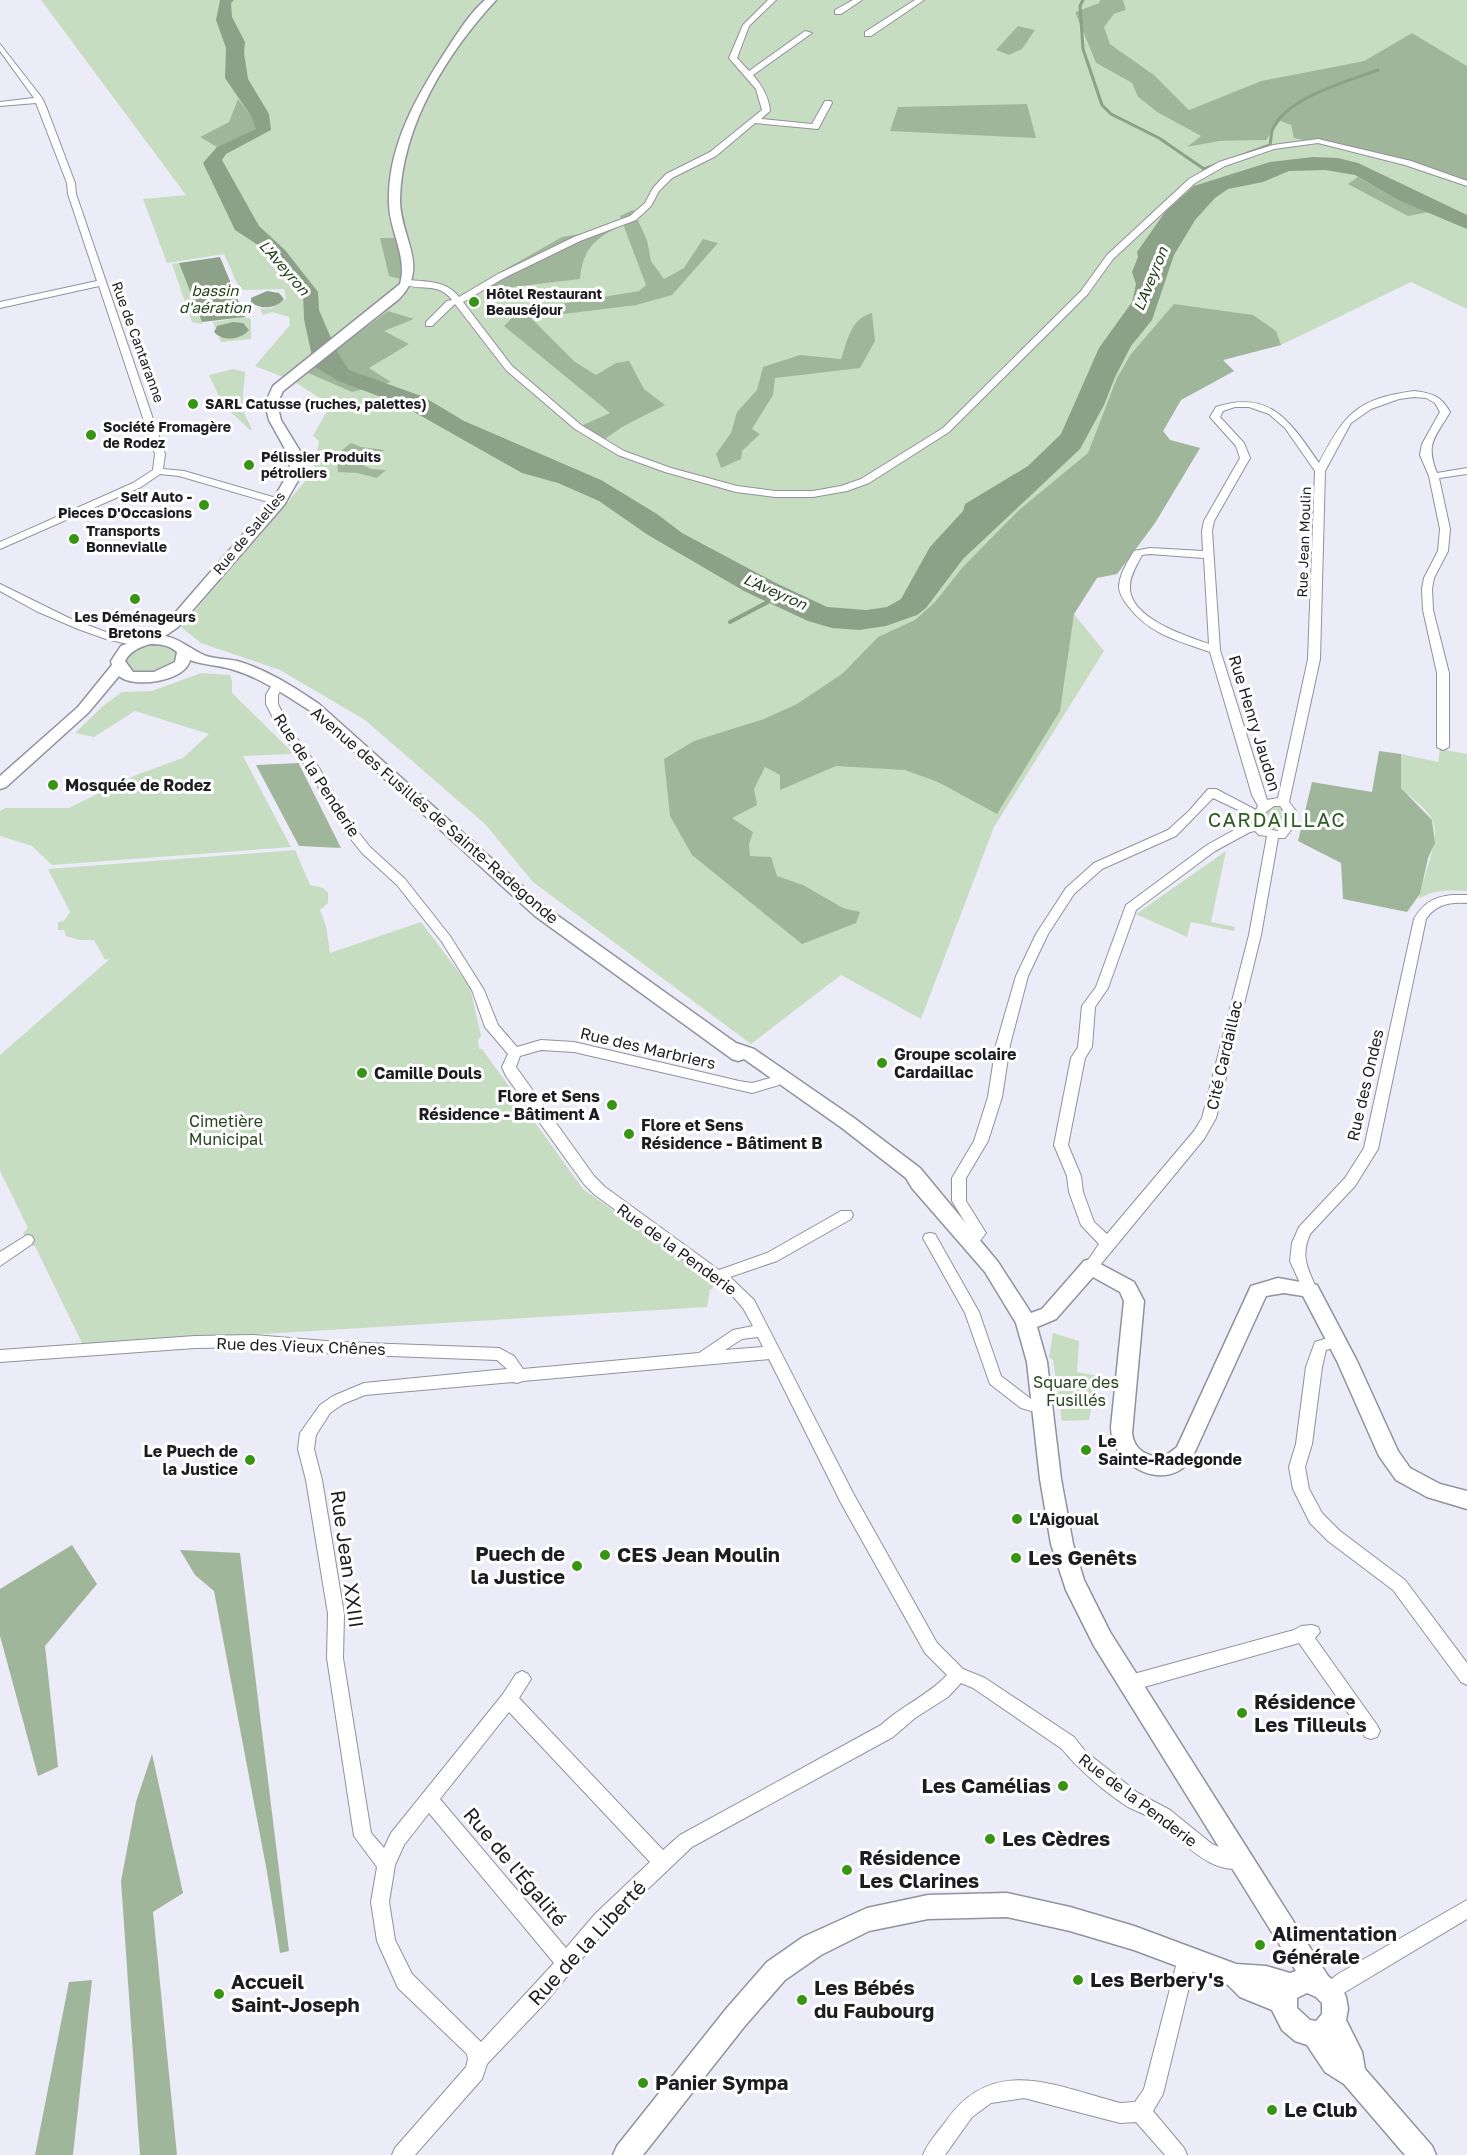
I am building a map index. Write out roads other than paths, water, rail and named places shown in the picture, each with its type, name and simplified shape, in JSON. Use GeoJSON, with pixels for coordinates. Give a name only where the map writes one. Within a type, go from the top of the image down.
{"type":"FeatureCollection","features":[{"type":"Feature","properties":{"kind":"street"},"geometry":{"type":"LineString","coordinates":[[490,0],[476,13],[430,83],[409,125],[399,153],[394,204],[408,267],[407,283],[438,285],[450,291],[509,368],[578,427],[621,453],[668,470],[736,489],[775,494],[813,494],[843,489],[865,481],[946,430],[1084,293],[1110,257],[1192,181],[1222,164],[1273,147],[1318,141],[1408,163],[1467,184]]}},
{"type":"Feature","properties":{"kind":"street"},"geometry":{"type":"LineString","coordinates":[[429,324],[444,307],[465,298],[501,276],[558,248],[633,218],[648,204],[656,190],[669,176],[713,154],[766,111],[766,101],[749,75],[733,58],[737,40],[748,18],[772,0]]}},
{"type":"Feature","properties":{"kind":"street"},"geometry":{"type":"LineString","coordinates":[[838,12],[858,0]]}},
{"type":"Feature","properties":{"kind":"street"},"geometry":{"type":"LineString","coordinates":[[868,34],[920,0]]}},
{"type":"Feature","properties":{"kind":"street"},"geometry":{"type":"LineString","coordinates":[[749,75],[808,33]]}},
{"type":"Feature","properties":{"kind":"street","name":"Rue de Cantaranne"},"geometry":{"type":"LineString","coordinates":[[0,46],[39,100],[71,183],[72,194],[100,283],[160,454],[158,471]]}},
{"type":"Feature","properties":{"kind":"street"},"geometry":{"type":"LineString","coordinates":[[0,104],[39,100]]}},
{"type":"Feature","properties":{"kind":"street"},"geometry":{"type":"LineString","coordinates":[[754,121],[815,127],[828,103]]}},
{"type":"Feature","properties":{"kind":"street","name":"Rue de Cantaranne"},"geometry":{"type":"LineString","coordinates":[[62,162],[59,168],[62,179],[72,194]]}},
{"type":"Feature","properties":{"kind":"street"},"geometry":{"type":"LineString","coordinates":[[0,305],[100,283]]}},
{"type":"Feature","properties":{"kind":"street","name":"Rue de Salelles"},"geometry":{"type":"LineString","coordinates":[[83,710],[119,661],[143,642],[173,624],[279,502],[297,470],[296,456],[275,420],[271,404],[277,389],[396,296],[407,283]]}},
{"type":"Feature","properties":{"kind":"street"},"geometry":{"type":"LineString","coordinates":[[1320,471],[1349,420],[1362,410],[1404,394],[1420,393],[1434,397],[1443,404],[1445,412],[1427,444],[1425,455],[1434,476],[1445,529],[1443,551],[1429,578],[1428,610],[1443,672],[1443,747]]}},
{"type":"Feature","properties":{"kind":"street","name":"Rue Jean Moulin"},"geometry":{"type":"LineString","coordinates":[[1209,555],[1207,531],[1209,522],[1245,458],[1241,443],[1220,426],[1215,417],[1219,409],[1234,404],[1250,404],[1272,412],[1288,426],[1320,471],[1314,659],[1283,802]]}},
{"type":"Feature","properties":{"kind":"street"},"geometry":{"type":"LineString","coordinates":[[0,546],[137,485],[158,471],[189,476],[279,502]]}},
{"type":"Feature","properties":{"kind":"street"},"geometry":{"type":"LineString","coordinates":[[1434,476],[1467,471]]}},
{"type":"Feature","properties":{"kind":"street","name":"Rue Henry Jaudon"},"geometry":{"type":"LineString","coordinates":[[1215,650],[1148,625],[1139,615],[1126,594],[1124,585],[1127,573],[1138,553],[1150,551],[1209,555],[1215,650],[1258,795],[1261,816]]}},
{"type":"Feature","properties":{"kind":"street"},"geometry":{"type":"LineString","coordinates":[[0,587],[74,624],[113,638],[143,642]]}},
{"type":"Feature","properties":{"kind":"street"},"geometry":{"type":"LineString","coordinates":[[173,624],[182,664],[176,669]]}},
{"type":"Feature","properties":{"kind":"street"},"geometry":{"type":"LineString","coordinates":[[113,638],[123,672],[140,678]]}},
{"type":"Feature","properties":{"kind":"street","name":"Avenue des Fusillés de Sainte-Radegonde"},"geometry":{"type":"LineString","coordinates":[[143,642],[179,647],[206,661],[234,665],[278,683],[314,707],[541,912],[730,1047],[742,1059],[777,1079],[816,1106],[918,1183],[971,1242],[1004,1286],[1026,1323],[1038,1375],[1055,1511],[1066,1561],[1087,1610],[1130,1683],[1295,1944],[1305,1989],[1284,2009],[1292,2023],[1306,2032],[1324,2028]]}},
{"type":"Feature","properties":{"kind":"street","name":"Avenue des Fusillés de Sainte-Radegonde"},"geometry":{"type":"LineString","coordinates":[[83,710],[140,678],[159,676],[176,669],[222,669],[253,674]]}},
{"type":"Feature","properties":{"kind":"street","name":"Rue de la Penderie"},"geometry":{"type":"LineString","coordinates":[[278,683],[272,695],[272,704],[285,730],[313,768],[346,825],[366,850],[400,882],[467,969],[492,1027],[515,1053],[509,1067],[511,1073],[589,1180],[613,1202],[735,1289],[748,1304],[847,1498],[931,1647],[957,1674],[979,1683],[1046,1727],[1068,1743],[1079,1757],[1132,1799],[1140,1805],[1153,1809],[1208,1853],[1232,1861],[1243,1860]]}},
{"type":"Feature","properties":{"kind":"street"},"geometry":{"type":"LineString","coordinates":[[0,784],[83,710]]}},
{"type":"Feature","properties":{"kind":"street"},"geometry":{"type":"LineString","coordinates":[[971,1242],[979,1233],[959,1201],[959,1178],[981,1141],[995,1097],[1003,1044],[1022,975],[1042,934],[1070,891],[1098,866],[1172,832],[1193,814],[1212,792],[1261,816]]}},
{"type":"Feature","properties":{"kind":"street"},"geometry":{"type":"LineString","coordinates":[[1108,1243],[1088,1225],[1076,1192],[1074,1176],[1061,1145],[1078,1058],[1085,1047],[1089,1006],[1102,988],[1130,908],[1211,848],[1247,828],[1272,802],[1283,802],[1288,806],[1290,816],[1281,835],[1273,835],[1263,832],[1261,816]]}},
{"type":"Feature","properties":{"kind":"street","name":"Cité Cardaillac"},"geometry":{"type":"LineString","coordinates":[[1026,1323],[1049,1314],[1199,1135],[1209,1119],[1255,935],[1273,835]]}},
{"type":"Feature","properties":{"kind":"street","name":"Rue des Ondes"},"geometry":{"type":"LineString","coordinates":[[1311,1290],[1297,1261],[1299,1243],[1304,1231],[1350,1182],[1371,1149],[1420,919],[1424,910],[1434,903],[1445,899],[1467,899]]}},
{"type":"Feature","properties":{"kind":"street","name":"Rue des Marbriers"},"geometry":{"type":"LineString","coordinates":[[515,1053],[541,1045],[574,1047],[739,1086],[752,1088],[777,1079]]}},
{"type":"Feature","properties":{"kind":"street"},"geometry":{"type":"LineString","coordinates":[[717,1276],[772,1257],[846,1215]]}},
{"type":"Feature","properties":{"kind":"street"},"geometry":{"type":"LineString","coordinates":[[930,1238],[972,1312],[995,1380],[1026,1404],[1042,1408]]}},
{"type":"Feature","properties":{"kind":"street"},"geometry":{"type":"LineString","coordinates":[[0,1260],[27,1240]]}},
{"type":"Feature","properties":{"kind":"street"},"geometry":{"type":"LineString","coordinates":[[1091,1266],[1127,1287],[1134,1301],[1121,1427],[1123,1442],[1130,1453],[1140,1461],[1162,1466],[1180,1459],[1258,1291],[1282,1284],[1311,1290],[1390,1456],[1403,1474],[1435,1491],[1467,1500]]}},
{"type":"Feature","properties":{"kind":"street"},"geometry":{"type":"LineString","coordinates":[[738,1334],[748,1304]]}},
{"type":"Feature","properties":{"kind":"street","name":"Rue Jean XXIII"},"geometry":{"type":"LineString","coordinates":[[702,1359],[738,1334],[763,1330]]}},
{"type":"Feature","properties":{"kind":"street","name":"Rue des Vieux Chênes"},"geometry":{"type":"LineString","coordinates":[[0,1356],[195,1342],[253,1341],[338,1348],[499,1354],[509,1359],[515,1367],[517,1377]]}},
{"type":"Feature","properties":{"kind":"street"},"geometry":{"type":"LineString","coordinates":[[1337,1341],[1320,1346],[1314,1367],[1304,1444],[1297,1467],[1301,1490],[1316,1518],[1334,1536],[1399,1586],[1467,1677]]}},
{"type":"Feature","properties":{"kind":"street","name":"Rue Jean XXIII"},"geometry":{"type":"LineString","coordinates":[[386,1865],[363,1836],[335,1658],[336,1614],[314,1480],[306,1449],[308,1433],[325,1409],[338,1400],[357,1392],[378,1387],[517,1377],[774,1352]]}},
{"type":"Feature","properties":{"kind":"street"},"geometry":{"type":"LineString","coordinates":[[1130,1683],[1306,1633],[1371,1731]]}},
{"type":"Feature","properties":{"kind":"street","name":"Rue de la Liberté"},"geometry":{"type":"LineString","coordinates":[[402,2155],[475,2072],[478,2059],[602,1920],[686,1841],[887,1731],[910,1711],[941,1692],[952,1683],[957,1674]]}},
{"type":"Feature","properties":{"kind":"street"},"geometry":{"type":"LineString","coordinates":[[478,2059],[474,2048],[405,1981],[386,1941],[380,1902],[386,1865],[397,1839],[509,1699],[522,1679]]}},
{"type":"Feature","properties":{"kind":"street"},"geometry":{"type":"LineString","coordinates":[[509,1699],[662,1862]]}},
{"type":"Feature","properties":{"kind":"street","name":"Rue de l'Égalité"},"geometry":{"type":"LineString","coordinates":[[430,1800],[566,1963]]}},
{"type":"Feature","properties":{"kind":"street"},"geometry":{"type":"LineString","coordinates":[[627,2155],[735,2018],[776,1971],[812,1946],[867,1920],[928,1907],[1006,1905],[1070,1919],[1134,1938],[1236,1976],[1249,1988],[1305,1989],[1402,1946],[1464,1914]]}},
{"type":"Feature","properties":{"kind":"street"},"geometry":{"type":"LineString","coordinates":[[1140,2112],[1154,2094],[1187,1958]]}},
{"type":"Feature","properties":{"kind":"street"},"geometry":{"type":"LineString","coordinates":[[1305,1989],[1336,2008],[1324,2028],[1334,2063],[1353,2075],[1424,2155]]}},
{"type":"Feature","properties":{"kind":"street"},"geometry":{"type":"LineString","coordinates":[[933,2155],[965,2110],[987,2094],[1024,2088],[1120,2113],[1140,2112],[1153,2124],[1177,2155]]}},
{"type":"Feature","properties":{"kind":"water","name":"L'Aveyron"},"geometry":{"type":"Polygon","coordinates":[[[220,0],[234,0],[231,3],[232,17],[245,42],[244,53],[248,79],[269,114],[271,130],[226,154],[222,160],[259,226],[285,250],[318,292],[319,310],[337,352],[349,370],[424,397],[464,421],[601,480],[657,514],[682,533],[774,582],[827,607],[866,610],[887,607],[901,599],[930,547],[963,511],[965,504],[1028,466],[1061,434],[1099,348],[1132,302],[1136,284],[1132,272],[1138,257],[1137,252],[1165,212],[1194,186],[1270,162],[1313,157],[1338,158],[1358,163],[1467,215],[1467,229],[1398,200],[1355,175],[1325,170],[1289,171],[1263,182],[1228,189],[1215,198],[1195,220],[1174,255],[1152,320],[1131,346],[1104,405],[1080,449],[963,559],[926,608],[917,615],[886,626],[859,630],[832,628],[808,621],[744,591],[648,535],[599,501],[558,483],[522,473],[400,404],[338,381],[314,366],[304,319],[303,292],[264,249],[235,230],[203,163],[217,147],[256,129],[251,116],[225,78],[226,48],[216,20],[220,0]]]}},
{"type":"Feature","properties":{"kind":"water","name":"bassin d'aération"},"geometry":{"type":"Polygon","coordinates":[[[220,257],[245,317],[202,322],[179,263],[220,257]]]}},
{"type":"Feature","properties":{"kind":"water"},"geometry":{"type":"Polygon","coordinates":[[[267,291],[279,293],[284,299],[277,305],[268,307],[251,302],[251,298],[267,291]]]}},
{"type":"Feature","properties":{"kind":"water"},"geometry":{"type":"Polygon","coordinates":[[[233,322],[243,323],[249,330],[236,338],[222,337],[214,332],[217,326],[233,322]]]}},
{"type":"Feature","properties":{"kind":"waterway"},"geometry":{"type":"LineString","coordinates":[[1083,0],[1080,6],[1083,49],[1102,105],[1111,114],[1159,138],[1204,169],[1270,145],[1272,131],[1289,109],[1318,92],[1378,70]]}},
{"type":"Feature","properties":{"kind":"waterway","name":"L'Aveyron"},"geometry":{"type":"LineString","coordinates":[[730,622],[768,602]]}},
{"type":"Feature","properties":{"kind":"place","name":"Hôtel Restaurant Beauséjour"},"geometry":{"type":"Point","coordinates":[474,302]}},
{"type":"Feature","properties":{"kind":"place","name":"SARL Catusse (ruches, palettes)"},"geometry":{"type":"Point","coordinates":[193,404]}},
{"type":"Feature","properties":{"kind":"place","name":"Société Fromagère de Rodez"},"geometry":{"type":"Point","coordinates":[91,435]}},
{"type":"Feature","properties":{"kind":"place","name":"Pélissier Produits pétroliers"},"geometry":{"type":"Point","coordinates":[249,465]}},
{"type":"Feature","properties":{"kind":"place","name":"Self Auto - Pieces D'Occasions"},"geometry":{"type":"Point","coordinates":[204,505]}},
{"type":"Feature","properties":{"kind":"place","name":"Transports Bonnevialle"},"geometry":{"type":"Point","coordinates":[74,539]}},
{"type":"Feature","properties":{"kind":"place","name":"Les Déménageurs Bretons"},"geometry":{"type":"Point","coordinates":[135,599]}},
{"type":"Feature","properties":{"kind":"place","name":"Mosquée de Rodez"},"geometry":{"type":"Point","coordinates":[53,785]}},
{"type":"Feature","properties":{"kind":"place","name":"Groupe scolaire Cardaillac"},"geometry":{"type":"Point","coordinates":[882,1063]}},
{"type":"Feature","properties":{"kind":"place","name":"Camille Douls"},"geometry":{"type":"Point","coordinates":[362,1073]}},
{"type":"Feature","properties":{"kind":"place","name":"Flore et Sens Résidence - Bâtiment A"},"geometry":{"type":"Point","coordinates":[612,1105]}},
{"type":"Feature","properties":{"kind":"place","name":"Flore et Sens Résidence - Bâtiment B"},"geometry":{"type":"Point","coordinates":[629,1134]}},
{"type":"Feature","properties":{"kind":"place","name":"Le Sainte-Radegonde"},"geometry":{"type":"Point","coordinates":[1086,1450]}},
{"type":"Feature","properties":{"kind":"place","name":"Le Puech de la Justice"},"geometry":{"type":"Point","coordinates":[250,1460]}},
{"type":"Feature","properties":{"kind":"place","name":"L'Aigoual"},"geometry":{"type":"Point","coordinates":[1017,1519]}},
{"type":"Feature","properties":{"kind":"place","name":"CES Jean Moulin"},"geometry":{"type":"Point","coordinates":[605,1555]}},
{"type":"Feature","properties":{"kind":"place","name":"Les Genêts"},"geometry":{"type":"Point","coordinates":[1016,1558]}},
{"type":"Feature","properties":{"kind":"place","name":"Puech de la Justice"},"geometry":{"type":"Point","coordinates":[577,1566]}},
{"type":"Feature","properties":{"kind":"place","name":"Résidence Les Tilleuls"},"geometry":{"type":"Point","coordinates":[1242,1713]}},
{"type":"Feature","properties":{"kind":"place","name":"Les Camélias"},"geometry":{"type":"Point","coordinates":[1063,1786]}},
{"type":"Feature","properties":{"kind":"place","name":"Les Cèdres"},"geometry":{"type":"Point","coordinates":[990,1839]}},
{"type":"Feature","properties":{"kind":"place","name":"Résidence Les Clarines"},"geometry":{"type":"Point","coordinates":[847,1870]}},
{"type":"Feature","properties":{"kind":"place","name":"Alimentation Générale"},"geometry":{"type":"Point","coordinates":[1260,1945]}},
{"type":"Feature","properties":{"kind":"place","name":"Les Berbery's"},"geometry":{"type":"Point","coordinates":[1078,1980]}},
{"type":"Feature","properties":{"kind":"place","name":"Accueil Saint-Joseph"},"geometry":{"type":"Point","coordinates":[219,1994]}},
{"type":"Feature","properties":{"kind":"place","name":"Les Bébés du Faubourg"},"geometry":{"type":"Point","coordinates":[802,2000]}},
{"type":"Feature","properties":{"kind":"place","name":"Panier Sympa"},"geometry":{"type":"Point","coordinates":[643,2083]}},
{"type":"Feature","properties":{"kind":"place","name":"Le Club"},"geometry":{"type":"Point","coordinates":[1272,2110]}},
{"type":"Feature","properties":{"kind":"district","name":"CARDAILLAC"},"geometry":{"type":"Point","coordinates":[1277,820]}},
{"type":"Feature","properties":{"kind":"park label","name":"Cimetière Municipal"},"geometry":{"type":"Point","coordinates":[226,1130]}},
{"type":"Feature","properties":{"kind":"park label","name":"Square des Fusillés"},"geometry":{"type":"Point","coordinates":[1076,1391]}}]}
